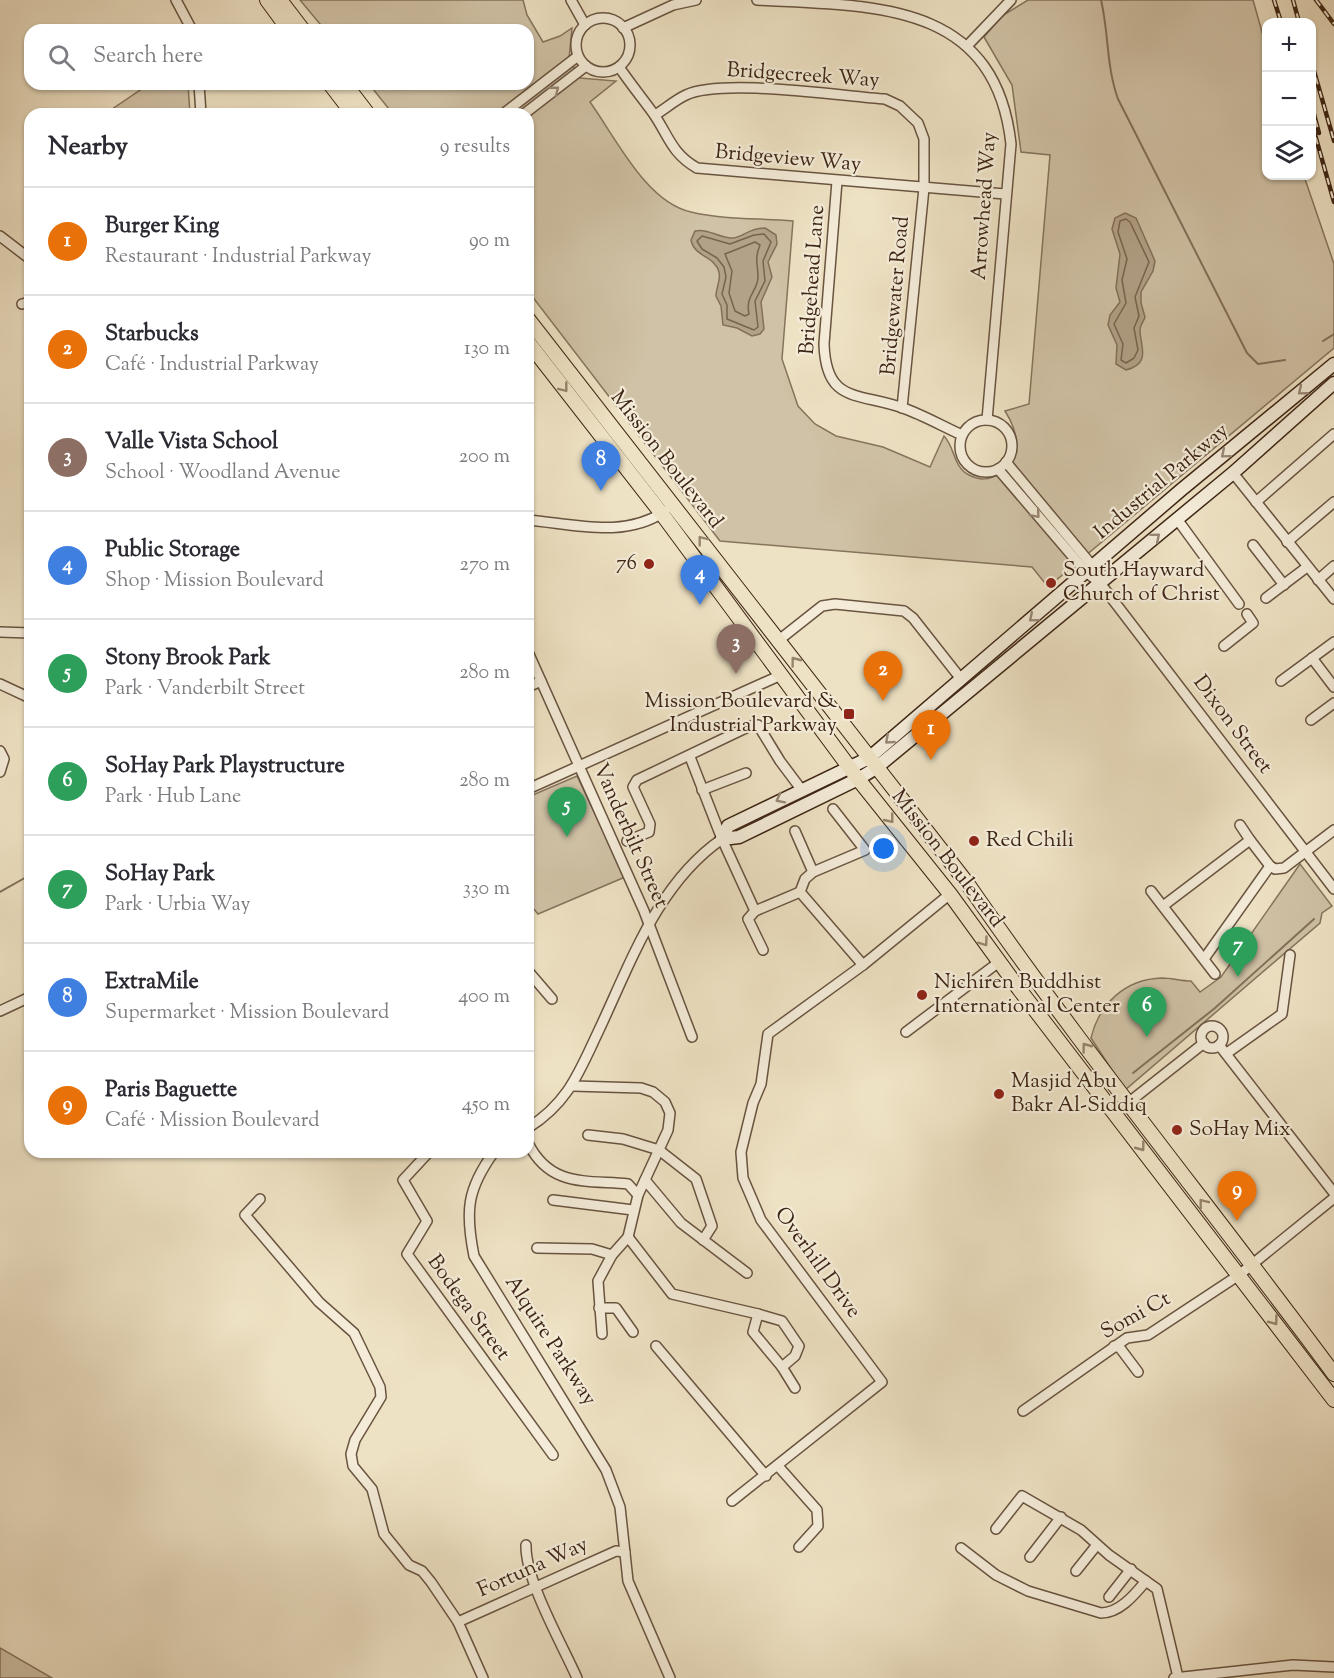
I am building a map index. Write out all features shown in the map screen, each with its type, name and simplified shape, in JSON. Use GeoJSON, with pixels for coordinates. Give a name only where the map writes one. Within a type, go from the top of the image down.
{"type":"FeatureCollection","features":[{"type":"Feature","properties":{"kind":"main road"},"geometry":{"type":"LineString","coordinates":[[267,0],[285,24]]}},
{"type":"Feature","properties":{"kind":"main road"},"geometry":{"type":"LineString","coordinates":[[280,0],[298,24]]}},
{"type":"Feature","properties":{"kind":"main road"},"geometry":{"type":"LineString","coordinates":[[335,90],[348,108]]}},
{"type":"Feature","properties":{"kind":"main road"},"geometry":{"type":"LineString","coordinates":[[350,90],[363,108]]}},
{"type":"Feature","properties":{"kind":"main road","name":"Mission Boulevard"},"geometry":{"type":"LineString","coordinates":[[534,327],[966,884],[1016,954],[1334,1374]]}},
{"type":"Feature","properties":{"kind":"main road","name":"Mission Boulevard"},"geometry":{"type":"LineString","coordinates":[[534,350],[662,514],[858,779],[950,894],[999,962],[1334,1400]]}},
{"type":"Feature","properties":{"kind":"main road","name":"Industrial Parkway"},"geometry":{"type":"LineString","coordinates":[[858,779],[872,763],[962,679],[1334,364]]}},
{"type":"Feature","properties":{"kind":"main road","name":"Industrial Parkway"},"geometry":{"type":"LineString","coordinates":[[850,768],[872,763],[1100,583],[1233,473],[1334,383]]}},
{"type":"Feature","properties":{"kind":"main road"},"geometry":{"type":"LineString","coordinates":[[722,839],[728,826],[801,789],[850,768]]}},
{"type":"Feature","properties":{"kind":"main road"},"geometry":{"type":"LineString","coordinates":[[722,839],[739,837],[858,779]]}},
{"type":"Feature","properties":{"kind":"street"},"geometry":{"type":"LineString","coordinates":[[176,0],[189,24]]}},
{"type":"Feature","properties":{"kind":"street"},"geometry":{"type":"LineString","coordinates":[[571,0],[585,25]]}},
{"type":"Feature","properties":{"kind":"street"},"geometry":{"type":"LineString","coordinates":[[623,28],[672,2],[696,0]]}},
{"type":"Feature","properties":{"kind":"street","name":"Arrowhead Way"},"geometry":{"type":"LineString","coordinates":[[757,0],[812,2],[912,15],[934,23],[968,46],[983,61],[994,79],[1009,121],[1011,144],[987,420]]}},
{"type":"Feature","properties":{"kind":"street"},"geometry":{"type":"LineString","coordinates":[[968,46],[1011,0]]}},
{"type":"Feature","properties":{"kind":"street"},"geometry":{"type":"LineString","coordinates":[[605,19],[623,28],[629,38],[630,49],[626,59],[619,67],[608,72],[596,72],[586,66],[578,56],[576,39],[585,25],[605,19]]}},
{"type":"Feature","properties":{"kind":"street"},"geometry":{"type":"LineString","coordinates":[[511,108],[578,56]]}},
{"type":"Feature","properties":{"kind":"street"},"geometry":{"type":"LineString","coordinates":[[533,108],[586,66]]}},
{"type":"Feature","properties":{"kind":"street","name":"Bridgeview Way"},"geometry":{"type":"LineString","coordinates":[[619,67],[655,115],[682,160],[697,168],[1005,194]]}},
{"type":"Feature","properties":{"kind":"street","name":"Bridgecreek Way"},"geometry":{"type":"LineString","coordinates":[[655,115],[686,94],[711,87],[885,99],[900,106],[918,123],[924,140],[924,188]]}},
{"type":"Feature","properties":{"kind":"street"},"geometry":{"type":"LineString","coordinates":[[199,90],[201,108]]}},
{"type":"Feature","properties":{"kind":"street","name":"Bridgehead Lane"},"geometry":{"type":"LineString","coordinates":[[837,181],[824,344],[824,365],[829,377],[838,388],[854,396],[902,408],[962,435]]}},
{"type":"Feature","properties":{"kind":"street","name":"Bridgewater Road"},"geometry":{"type":"LineString","coordinates":[[902,408],[924,188]]}},
{"type":"Feature","properties":{"kind":"street"},"geometry":{"type":"LineString","coordinates":[[0,236],[24,254]]}},
{"type":"Feature","properties":{"kind":"street"},"geometry":{"type":"LineString","coordinates":[[987,420],[1002,425],[1009,434],[1012,450],[1006,462],[998,469],[984,472],[969,466],[960,450],[962,435],[973,423],[987,420]]}},
{"type":"Feature","properties":{"kind":"street"},"geometry":{"type":"LineString","coordinates":[[1256,502],[1334,434]]}},
{"type":"Feature","properties":{"kind":"street"},"geometry":{"type":"LineString","coordinates":[[1006,462],[1100,583]]}},
{"type":"Feature","properties":{"kind":"street"},"geometry":{"type":"LineString","coordinates":[[998,469],[1090,569]]}},
{"type":"Feature","properties":{"kind":"street"},"geometry":{"type":"LineString","coordinates":[[1233,473],[1334,599]]}},
{"type":"Feature","properties":{"kind":"street"},"geometry":{"type":"LineString","coordinates":[[1287,542],[1334,502]]}},
{"type":"Feature","properties":{"kind":"street"},"geometry":{"type":"LineString","coordinates":[[534,521],[622,528],[649,522],[674,505]]}},
{"type":"Feature","properties":{"kind":"street"},"geometry":{"type":"LineString","coordinates":[[1177,519],[1239,604]]}},
{"type":"Feature","properties":{"kind":"street"},"geometry":{"type":"LineString","coordinates":[[1253,545],[1284,585]]}},
{"type":"Feature","properties":{"kind":"street"},"geometry":{"type":"LineString","coordinates":[[1318,580],[1334,566]]}},
{"type":"Feature","properties":{"kind":"street"},"geometry":{"type":"LineString","coordinates":[[1266,598],[1307,567]]}},
{"type":"Feature","properties":{"kind":"street","name":"Dixon Street"},"geometry":{"type":"LineString","coordinates":[[1100,583],[1334,889]]}},
{"type":"Feature","properties":{"kind":"street"},"geometry":{"type":"LineString","coordinates":[[779,640],[822,606],[835,604],[904,611],[913,618],[962,679]]}},
{"type":"Feature","properties":{"kind":"street"},"geometry":{"type":"LineString","coordinates":[[1224,646],[1253,623],[1247,614]]}},
{"type":"Feature","properties":{"kind":"street"},"geometry":{"type":"LineString","coordinates":[[0,633],[24,633]]}},
{"type":"Feature","properties":{"kind":"street"},"geometry":{"type":"LineString","coordinates":[[1281,681],[1334,642]]}},
{"type":"Feature","properties":{"kind":"street"},"geometry":{"type":"LineString","coordinates":[[1312,658],[1334,687]]}},
{"type":"Feature","properties":{"kind":"street","name":"Vanderbilt Street"},"geometry":{"type":"LineString","coordinates":[[534,665],[649,922],[692,1037]]}},
{"type":"Feature","properties":{"kind":"street"},"geometry":{"type":"LineString","coordinates":[[534,786],[781,675]]}},
{"type":"Feature","properties":{"kind":"street"},"geometry":{"type":"LineString","coordinates":[[534,684],[541,681]]}},
{"type":"Feature","properties":{"kind":"street"},"geometry":{"type":"LineString","coordinates":[[0,684],[24,695]]}},
{"type":"Feature","properties":{"kind":"street"},"geometry":{"type":"LineString","coordinates":[[1311,720],[1334,703]]}},
{"type":"Feature","properties":{"kind":"street"},"geometry":{"type":"LineString","coordinates":[[627,841],[649,832],[650,824],[633,787],[637,780],[690,757],[699,748],[750,726],[758,725],[780,761],[801,789]]}},
{"type":"Feature","properties":{"kind":"street"},"geometry":{"type":"LineString","coordinates":[[0,751],[4,759],[0,771]]}},
{"type":"Feature","properties":{"kind":"street"},"geometry":{"type":"LineString","coordinates":[[690,757],[722,839],[755,910]]}},
{"type":"Feature","properties":{"kind":"street"},"geometry":{"type":"LineString","coordinates":[[702,790],[746,773]]}},
{"type":"Feature","properties":{"kind":"street"},"geometry":{"type":"LineString","coordinates":[[762,950],[748,919],[755,910],[800,892],[805,879],[813,872],[865,850],[833,809]]}},
{"type":"Feature","properties":{"kind":"street"},"geometry":{"type":"LineString","coordinates":[[1240,825],[1270,866],[1275,869],[1284,868],[1334,830]]}},
{"type":"Feature","properties":{"kind":"street"},"geometry":{"type":"LineString","coordinates":[[795,831],[813,872]]}},
{"type":"Feature","properties":{"kind":"street"},"geometry":{"type":"LineString","coordinates":[[534,1124],[548,1115],[573,1086],[649,922],[692,863],[722,839]]}},
{"type":"Feature","properties":{"kind":"street"},"geometry":{"type":"LineString","coordinates":[[1163,906],[1250,840]]}},
{"type":"Feature","properties":{"kind":"street"},"geometry":{"type":"LineString","coordinates":[[1204,960],[1270,866]]}},
{"type":"Feature","properties":{"kind":"street"},"geometry":{"type":"LineString","coordinates":[[1151,891],[1215,974]]}},
{"type":"Feature","properties":{"kind":"street"},"geometry":{"type":"LineString","coordinates":[[800,892],[863,965]]}},
{"type":"Feature","properties":{"kind":"street","name":"Overhill Drive"},"geometry":{"type":"LineString","coordinates":[[732,1501],[882,1382],[761,1220],[743,1178],[741,1152],[753,1103],[761,1084],[768,1034],[863,965],[950,894]]}},
{"type":"Feature","properties":{"kind":"street"},"geometry":{"type":"LineString","coordinates":[[1227,1053],[1282,1014],[1290,955]]}},
{"type":"Feature","properties":{"kind":"street"},"geometry":{"type":"LineString","coordinates":[[906,1032],[999,962]]}},
{"type":"Feature","properties":{"kind":"street"},"geometry":{"type":"LineString","coordinates":[[534,978],[552,999]]}},
{"type":"Feature","properties":{"kind":"street"},"geometry":{"type":"LineString","coordinates":[[0,1011],[24,1000]]}},
{"type":"Feature","properties":{"kind":"street"},"geometry":{"type":"LineString","coordinates":[[1204,1043],[1203,1033],[1214,1026],[1223,1034],[1219,1046]]}},
{"type":"Feature","properties":{"kind":"street"},"geometry":{"type":"LineString","coordinates":[[1128,1103],[1204,1043]]}},
{"type":"Feature","properties":{"kind":"street"},"geometry":{"type":"LineString","coordinates":[[1204,1043],[1210,1047],[1219,1046],[1227,1053],[1334,1193]]}},
{"type":"Feature","properties":{"kind":"street"},"geometry":{"type":"LineString","coordinates":[[573,1086],[641,1088],[653,1092],[665,1102],[670,1113],[668,1130],[638,1195],[628,1237],[612,1255],[598,1281],[602,1334]]}},
{"type":"Feature","properties":{"kind":"street"},"geometry":{"type":"LineString","coordinates":[[588,1135],[623,1139],[659,1150],[696,1179],[712,1226],[703,1240]]}},
{"type":"Feature","properties":{"kind":"street"},"geometry":{"type":"LineString","coordinates":[[534,1155],[537,1161],[565,1179],[627,1184],[638,1195]]}},
{"type":"Feature","properties":{"kind":"street","name":"Bodega Street"},"geometry":{"type":"LineString","coordinates":[[423,1158],[403,1180],[427,1221],[407,1254],[553,1455]]}},
{"type":"Feature","properties":{"kind":"street","name":"Alquire Parkway"},"geometry":{"type":"LineString","coordinates":[[490,1158],[475,1181],[470,1199],[468,1217],[474,1256],[578,1421],[606,1470],[620,1507],[632,1594],[670,1678]]}},
{"type":"Feature","properties":{"kind":"street"},"geometry":{"type":"LineString","coordinates":[[645,1180],[681,1223],[747,1273]]}},
{"type":"Feature","properties":{"kind":"street"},"geometry":{"type":"LineString","coordinates":[[260,1198],[245,1215],[319,1302],[354,1333],[380,1387],[377,1406],[355,1440],[351,1454],[353,1466],[372,1489],[384,1534],[409,1565],[422,1571],[458,1622],[483,1678]]}},
{"type":"Feature","properties":{"kind":"street","name":"Somi Ct"},"geometry":{"type":"LineString","coordinates":[[1023,1411],[1126,1338],[1148,1335],[1239,1275],[1334,1198]]}},
{"type":"Feature","properties":{"kind":"street"},"geometry":{"type":"LineString","coordinates":[[554,1200],[633,1210]]}},
{"type":"Feature","properties":{"kind":"street"},"geometry":{"type":"LineString","coordinates":[[628,1237],[672,1294],[782,1321],[800,1346],[795,1356],[782,1367]]}},
{"type":"Feature","properties":{"kind":"street"},"geometry":{"type":"LineString","coordinates":[[537,1248],[592,1249],[612,1255]]}},
{"type":"Feature","properties":{"kind":"street"},"geometry":{"type":"LineString","coordinates":[[599,1308],[616,1308],[633,1332]]}},
{"type":"Feature","properties":{"kind":"street"},"geometry":{"type":"LineString","coordinates":[[758,1314],[753,1332],[782,1367],[795,1388]]}},
{"type":"Feature","properties":{"kind":"street"},"geometry":{"type":"LineString","coordinates":[[656,1346],[766,1476]]}},
{"type":"Feature","properties":{"kind":"street"},"geometry":{"type":"LineString","coordinates":[[1114,1346],[1120,1348],[1138,1372]]}},
{"type":"Feature","properties":{"kind":"street"},"geometry":{"type":"LineString","coordinates":[[778,1466],[817,1510],[818,1526],[799,1547]]}},
{"type":"Feature","properties":{"kind":"street"},"geometry":{"type":"LineString","coordinates":[[996,1529],[1022,1496],[1081,1530],[1096,1546],[1157,1589],[1161,1596],[1176,1678],[1293,1665],[1334,1667]]}},
{"type":"Feature","properties":{"kind":"street"},"geometry":{"type":"LineString","coordinates":[[1030,1557],[1061,1517]]}},
{"type":"Feature","properties":{"kind":"street"},"geometry":{"type":"LineString","coordinates":[[526,1545],[525,1558],[536,1587],[577,1678]]}},
{"type":"Feature","properties":{"kind":"street"},"geometry":{"type":"LineString","coordinates":[[1076,1570],[1096,1546]]}},
{"type":"Feature","properties":{"kind":"street"},"geometry":{"type":"LineString","coordinates":[[961,1548],[996,1575],[1028,1591],[1101,1613],[1113,1612],[1146,1581]]}},
{"type":"Feature","properties":{"kind":"street","name":"Fortuna Way"},"geometry":{"type":"LineString","coordinates":[[458,1622],[616,1551],[625,1552]]}},
{"type":"Feature","properties":{"kind":"street"},"geometry":{"type":"LineString","coordinates":[[1110,1597],[1131,1569]]}},
{"type":"Feature","properties":{"kind":"shaded area"},"geometry":{"type":"Polygon","coordinates":[[[300,0],[523,0],[532,24],[320,24],[300,0]]]}},
{"type":"Feature","properties":{"kind":"shaded area"},"geometry":{"type":"Polygon","coordinates":[[[1028,0],[1253,0],[1262,32],[1262,180],[1305,180],[1334,264],[1334,348],[1048,587],[1032,567],[720,541],[534,299],[534,108],[388,108],[374,90],[534,90],[534,27],[543,42],[560,36],[572,28],[569,59],[580,78],[616,81],[590,102],[633,167],[660,196],[675,206],[704,215],[793,221],[782,359],[798,406],[815,424],[836,436],[883,447],[930,467],[944,436],[960,467],[973,477],[985,479],[1008,467],[1016,453],[1013,427],[1005,411],[1029,404],[1050,155],[1021,152],[1012,85],[984,37],[1002,16],[1028,0]]]}},
{"type":"Feature","properties":{"kind":"shaded area"},"geometry":{"type":"Polygon","coordinates":[[[140,90],[188,90],[190,108],[114,108],[140,90]]]}},
{"type":"Feature","properties":{"kind":"shaded area"},"geometry":{"type":"Polygon","coordinates":[[[577,776],[625,877],[538,914],[534,909],[534,794],[577,776]]]}},
{"type":"Feature","properties":{"kind":"shaded area"},"geometry":{"type":"Polygon","coordinates":[[[1300,864],[1332,906],[1322,913],[1320,923],[1125,1090],[1091,1038],[1100,1014],[1107,1004],[1125,988],[1149,979],[1166,978],[1191,981],[1200,992],[1221,977],[1300,864]]]}},
{"type":"Feature","properties":{"kind":"shaded area"},"geometry":{"type":"Polygon","coordinates":[[[0,1648],[52,1678],[0,1678],[0,1648]]]}},
{"type":"Feature","properties":{"kind":"water"},"geometry":{"type":"Polygon","coordinates":[[[1125,213],[1136,218],[1155,261],[1153,271],[1141,292],[1145,317],[1140,330],[1142,358],[1134,367],[1126,370],[1116,364],[1117,345],[1108,325],[1110,315],[1120,302],[1116,288],[1120,254],[1112,229],[1115,218],[1125,213]]]}},
{"type":"Feature","properties":{"kind":"water"},"geometry":{"type":"Polygon","coordinates":[[[765,228],[776,235],[777,244],[768,262],[772,277],[761,302],[764,329],[760,334],[752,336],[737,328],[723,325],[721,306],[716,296],[719,272],[713,263],[696,250],[691,240],[695,231],[700,230],[733,238],[755,229],[765,228]]]}},
{"type":"Feature","properties":{"kind":"waterway"},"geometry":{"type":"LineString","coordinates":[[1101,0],[1111,74],[1118,99],[1247,353],[1258,364],[1285,360]]}},
{"type":"Feature","properties":{"kind":"waterway"},"geometry":{"type":"LineString","coordinates":[[1323,341],[1334,334]]}},
{"type":"Feature","properties":{"kind":"waterway"},"geometry":{"type":"LineString","coordinates":[[0,892],[24,878]]}},
{"type":"Feature","properties":{"kind":"waterway"},"geometry":{"type":"LineString","coordinates":[[1133,1073],[1215,1008],[1314,919]]}},
{"type":"Feature","properties":{"kind":"railway"},"geometry":{"type":"LineString","coordinates":[[1274,0],[1280,18]]}},
{"type":"Feature","properties":{"kind":"railway"},"geometry":{"type":"LineString","coordinates":[[1293,0],[1298,18]]}},
{"type":"Feature","properties":{"kind":"railway"},"geometry":{"type":"LineString","coordinates":[[1316,0],[1334,24]]}},
{"type":"Feature","properties":{"kind":"railway"},"geometry":{"type":"LineString","coordinates":[[1314,72],[1334,141]]}},
{"type":"Feature","properties":{"kind":"railway"},"geometry":{"type":"LineString","coordinates":[[1316,122],[1319,133]]}},
{"type":"Feature","properties":{"kind":"railway"},"geometry":{"type":"LineString","coordinates":[[1313,126],[1334,202]]}},
{"type":"Feature","properties":{"kind":"place","name":"ExtraMile"},"geometry":{"type":"Point","coordinates":[601,491]}},
{"type":"Feature","properties":{"kind":"place","name":"76"},"geometry":{"type":"Point","coordinates":[649,564]}},
{"type":"Feature","properties":{"kind":"place","name":"South Hayward Church of Christ"},"geometry":{"type":"Point","coordinates":[1051,583]}},
{"type":"Feature","properties":{"kind":"place","name":"Public Storage"},"geometry":{"type":"Point","coordinates":[700,605]}},
{"type":"Feature","properties":{"kind":"place","name":"Valle Vista School"},"geometry":{"type":"Point","coordinates":[736,674]}},
{"type":"Feature","properties":{"kind":"place","name":"Starbucks"},"geometry":{"type":"Point","coordinates":[883,701]}},
{"type":"Feature","properties":{"kind":"place","name":"Mission Boulevard & Industrial Parkway"},"geometry":{"type":"Point","coordinates":[849,714]}},
{"type":"Feature","properties":{"kind":"place","name":"Burger King"},"geometry":{"type":"Point","coordinates":[931,760]}},
{"type":"Feature","properties":{"kind":"place","name":"Stony Brook Park"},"geometry":{"type":"Point","coordinates":[567,837]}},
{"type":"Feature","properties":{"kind":"place","name":"Red Chili"},"geometry":{"type":"Point","coordinates":[974,841]}},
{"type":"Feature","properties":{"kind":"place","name":"SoHay Park"},"geometry":{"type":"Point","coordinates":[1238,977]}},
{"type":"Feature","properties":{"kind":"place","name":"Nichiren Buddhist International Center"},"geometry":{"type":"Point","coordinates":[922,995]}},
{"type":"Feature","properties":{"kind":"place","name":"SoHay Park Playstructure"},"geometry":{"type":"Point","coordinates":[1147,1037]}},
{"type":"Feature","properties":{"kind":"place","name":"Masjid Abu Bakr Al-Siddiq"},"geometry":{"type":"Point","coordinates":[999,1094]}},
{"type":"Feature","properties":{"kind":"place","name":"SoHay Mix"},"geometry":{"type":"Point","coordinates":[1177,1130]}},
{"type":"Feature","properties":{"kind":"place","name":"Paris Baguette"},"geometry":{"type":"Point","coordinates":[1237,1221]}}]}
